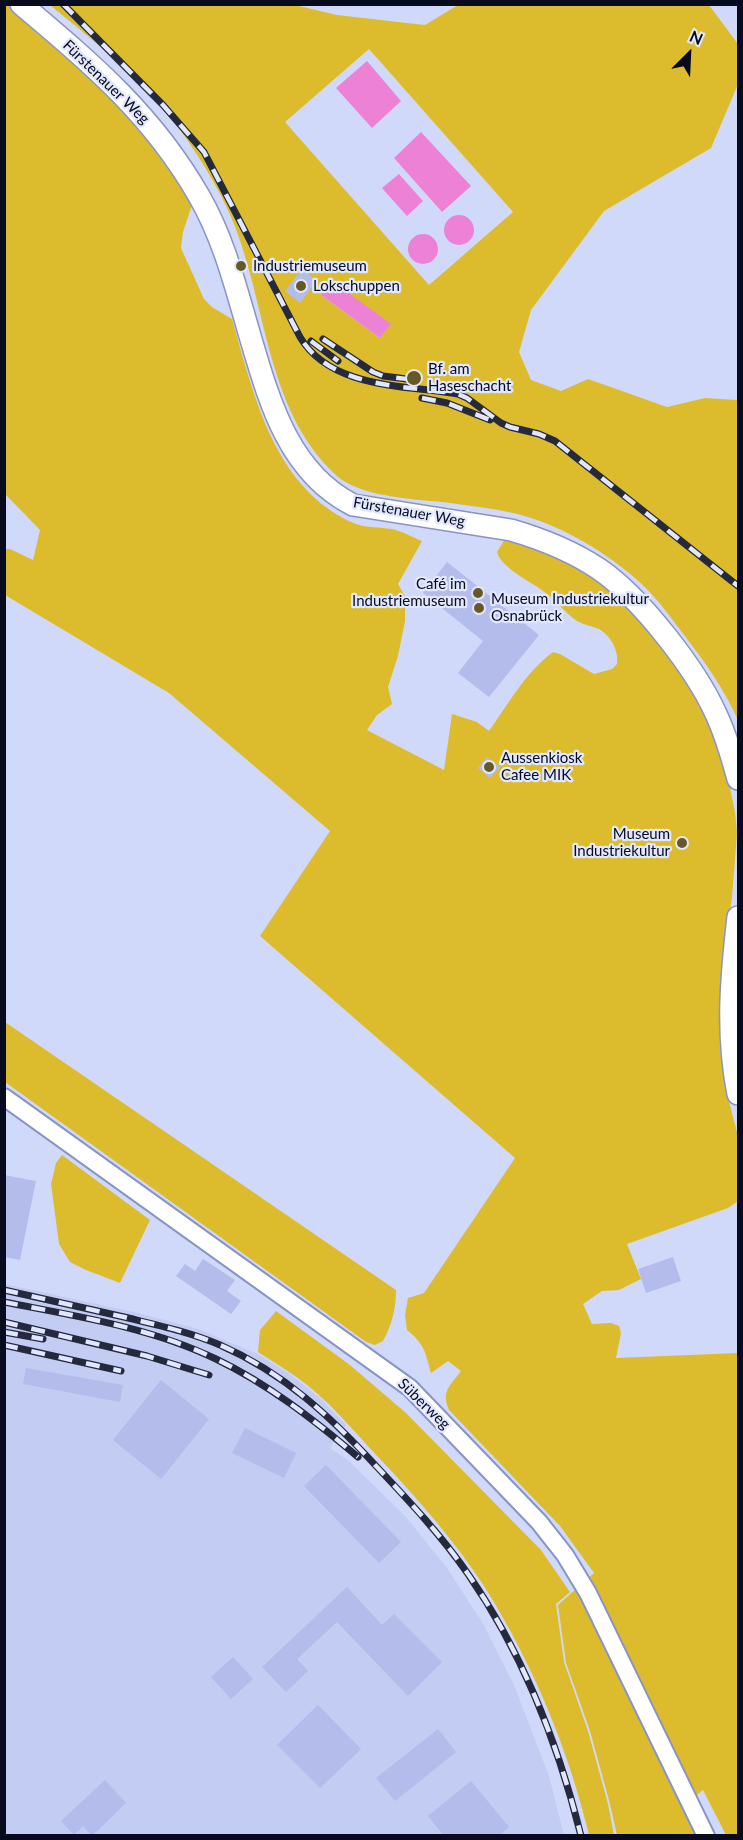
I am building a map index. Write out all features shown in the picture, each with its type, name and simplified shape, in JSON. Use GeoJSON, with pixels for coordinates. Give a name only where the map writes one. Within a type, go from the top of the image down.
{"type":"FeatureCollection","features":[{"type":"Feature","properties":{"kind":"street","name":"Fürstenauer Weg"},"geometry":{"type":"LineString","coordinates":[[21,4],[118,90],[154,129],[186,174],[223,248],[267,393],[282,430],[294,451],[311,471],[332,492],[353,505],[512,530],[561,548],[600,570],[626,591],[650,617],[689,668],[716,713],[738,779]]}},
{"type":"Feature","properties":{"kind":"street"},"geometry":{"type":"LineString","coordinates":[[738,918],[730,991],[730,1014],[738,1094]]}},
{"type":"Feature","properties":{"kind":"street","name":"Süberweg"},"geometry":{"type":"LineString","coordinates":[[4,1097],[410,1388],[531,1514],[565,1555],[588,1593],[706,1836]]}},
{"type":"Feature","properties":{"kind":"shaded area"},"geometry":{"type":"Polygon","coordinates":[[[8,4],[112,95],[164,156],[192,205],[183,232],[181,248],[204,299],[212,307],[232,319],[249,378],[271,437],[305,488],[328,509],[356,524],[396,530],[422,541],[398,584],[405,596],[405,621],[398,656],[388,687],[392,704],[377,715],[367,730],[444,770],[452,714],[477,722],[489,731],[534,669],[553,652],[594,674],[612,669],[617,664],[615,649],[603,632],[577,621],[546,593],[505,564],[497,552],[505,539],[532,546],[557,557],[596,579],[619,598],[643,623],[682,673],[700,702],[725,763],[737,833],[732,898],[722,969],[719,1012],[720,1050],[725,1086],[738,1136],[738,1201],[728,1208],[627,1244],[641,1279],[619,1290],[602,1291],[583,1304],[592,1324],[611,1323],[619,1326],[621,1333],[616,1358],[738,1353],[738,1835],[726,1835],[703,1790],[682,1807],[695,1835],[617,1835],[590,1731],[566,1663],[558,1605],[594,1573],[560,1526],[449,1410],[446,1393],[461,1371],[448,1361],[431,1373],[422,1346],[407,1330],[405,1315],[408,1298],[424,1293],[515,1158],[260,936],[330,831],[169,693],[5,595],[4,549],[10,549],[33,560],[40,530],[5,494],[4,5],[8,4]]]}},
{"type":"Feature","properties":{"kind":"shaded area"},"geometry":{"type":"Polygon","coordinates":[[[50,5],[295,5],[337,15],[425,25],[458,5],[709,5],[738,44],[738,84],[711,148],[604,211],[531,310],[519,352],[531,380],[561,391],[588,379],[667,407],[705,398],[738,400],[738,720],[714,676],[661,605],[635,578],[593,547],[562,530],[529,517],[489,508],[375,493],[361,489],[337,476],[312,449],[294,418],[269,349],[240,242],[227,208],[204,166],[177,126],[145,88],[50,5]],[[369,49],[285,122],[429,285],[513,212],[369,49]],[[331,281],[321,295],[380,338],[390,324],[331,281]]]}},
{"type":"Feature","properties":{"kind":"shaded area"},"geometry":{"type":"Polygon","coordinates":[[[367,61],[401,101],[372,128],[336,88],[367,61]]]}},
{"type":"Feature","properties":{"kind":"shaded area"},"geometry":{"type":"Polygon","coordinates":[[[421,132],[471,186],[442,212],[394,158],[421,132]]]}},
{"type":"Feature","properties":{"kind":"shaded area"},"geometry":{"type":"Polygon","coordinates":[[[399,174],[423,201],[407,216],[382,188],[399,174]]]}},
{"type":"Feature","properties":{"kind":"shaded area"},"geometry":{"type":"Polygon","coordinates":[[[459,215],[470,219],[474,230],[470,241],[459,245],[448,241],[444,230],[448,219],[459,215]]]}},
{"type":"Feature","properties":{"kind":"shaded area"},"geometry":{"type":"Polygon","coordinates":[[[423,234],[434,238],[438,249],[434,260],[423,264],[412,260],[408,249],[412,238],[423,234]]]}},
{"type":"Feature","properties":{"kind":"shaded area"},"geometry":{"type":"Polygon","coordinates":[[[332,281],[391,324],[380,338],[321,295],[332,281]]]}},
{"type":"Feature","properties":{"kind":"shaded area"},"geometry":{"type":"Polygon","coordinates":[[[5,1022],[396,1290],[393,1316],[383,1341],[375,1345],[366,1342],[5,1082],[5,1022]]]}},
{"type":"Feature","properties":{"kind":"shaded area"},"geometry":{"type":"Polygon","coordinates":[[[62,1155],[150,1220],[120,1283],[70,1262],[59,1244],[51,1184],[56,1163],[62,1155]]]}},
{"type":"Feature","properties":{"kind":"shaded area"},"geometry":{"type":"Polygon","coordinates":[[[5,1284],[138,1313],[198,1329],[258,1354],[291,1375],[320,1398],[346,1425],[330,1448],[349,1461],[406,1517],[447,1568],[482,1622],[514,1685],[549,1776],[564,1835],[5,1836],[5,1284]]]}},
{"type":"Feature","properties":{"kind":"shaded area"},"geometry":{"type":"Polygon","coordinates":[[[276,1311],[350,1365],[406,1413],[541,1550],[570,1592],[556,1604],[564,1662],[588,1731],[614,1835],[589,1835],[559,1738],[533,1675],[484,1586],[460,1552],[408,1489],[329,1404],[299,1379],[258,1352],[260,1330],[276,1311]]]}},
{"type":"Feature","properties":{"kind":"building","name":"Lokschuppen"},"geometry":{"type":"Polygon","coordinates":[[[302,269],[317,281],[300,303],[285,291],[302,269]]]}},
{"type":"Feature","properties":{"kind":"building"},"geometry":{"type":"Polygon","coordinates":[[[447,562],[539,635],[489,697],[458,673],[483,641],[423,593],[447,562]]]}},
{"type":"Feature","properties":{"kind":"building","name":"Aussenkiosk Cafee MIK"},"geometry":{"type":"Polygon","coordinates":[[[487,757],[500,767],[490,778],[478,768],[487,757]]]}},
{"type":"Feature","properties":{"kind":"building"},"geometry":{"type":"Polygon","coordinates":[[[4,1175],[36,1181],[20,1260],[4,1257],[4,1175]]]}},
{"type":"Feature","properties":{"kind":"building"},"geometry":{"type":"Polygon","coordinates":[[[673,1257],[681,1281],[646,1293],[638,1269],[673,1257]]]}},
{"type":"Feature","properties":{"kind":"building"},"geometry":{"type":"Polygon","coordinates":[[[203,1259],[235,1280],[227,1291],[241,1301],[231,1314],[176,1276],[185,1264],[195,1271],[203,1259]]]}},
{"type":"Feature","properties":{"kind":"building"},"geometry":{"type":"Polygon","coordinates":[[[26,1368],[123,1385],[120,1402],[23,1384],[26,1368]]]}},
{"type":"Feature","properties":{"kind":"building"},"geometry":{"type":"Polygon","coordinates":[[[161,1380],[209,1419],[161,1479],[113,1440],[161,1380]]]}},
{"type":"Feature","properties":{"kind":"building"},"geometry":{"type":"Polygon","coordinates":[[[245,1428],[296,1453],[284,1478],[232,1453],[245,1428]]]}},
{"type":"Feature","properties":{"kind":"building"},"geometry":{"type":"Polygon","coordinates":[[[326,1465],[401,1542],[379,1563],[304,1486],[326,1465]]]}},
{"type":"Feature","properties":{"kind":"building"},"geometry":{"type":"Polygon","coordinates":[[[347,1587],[382,1625],[394,1614],[442,1662],[408,1696],[337,1622],[297,1659],[308,1671],[286,1692],[262,1667],[347,1587]]]}},
{"type":"Feature","properties":{"kind":"building"},"geometry":{"type":"Polygon","coordinates":[[[233,1657],[253,1679],[231,1699],[211,1677],[233,1657]]]}},
{"type":"Feature","properties":{"kind":"building"},"geometry":{"type":"Polygon","coordinates":[[[318,1705],[361,1749],[320,1788],[277,1745],[318,1705]]]}},
{"type":"Feature","properties":{"kind":"building"},"geometry":{"type":"Polygon","coordinates":[[[438,1729],[456,1752],[395,1801],[376,1778],[438,1729]]]}},
{"type":"Feature","properties":{"kind":"building"},"geometry":{"type":"Polygon","coordinates":[[[105,1780],[126,1803],[92,1836],[83,1826],[74,1835],[61,1821],[105,1780]]]}},
{"type":"Feature","properties":{"kind":"building"},"geometry":{"type":"Polygon","coordinates":[[[471,1781],[509,1827],[499,1836],[444,1836],[428,1816],[471,1781]]]}},
{"type":"Feature","properties":{"kind":"railway"},"geometry":{"type":"LineString","coordinates":[[63,4],[163,105],[204,152],[300,337],[314,354],[330,367],[371,382],[458,394],[501,423],[555,441],[738,586]]}},
{"type":"Feature","properties":{"kind":"railway"},"geometry":{"type":"LineString","coordinates":[[323,339],[373,372],[383,376],[415,380]]}},
{"type":"Feature","properties":{"kind":"railway"},"geometry":{"type":"LineString","coordinates":[[311,341],[338,361]]}},
{"type":"Feature","properties":{"kind":"railway"},"geometry":{"type":"LineString","coordinates":[[422,398],[447,403],[490,420]]}},
{"type":"Feature","properties":{"kind":"railway"},"geometry":{"type":"LineString","coordinates":[[4,1290],[161,1326],[220,1345],[243,1356],[285,1382],[342,1430],[436,1532],[468,1574],[487,1604],[536,1699],[561,1767],[581,1836]]}},
{"type":"Feature","properties":{"kind":"railway"},"geometry":{"type":"LineString","coordinates":[[4,1302],[112,1324],[191,1348],[235,1369],[272,1391],[358,1457]]}},
{"type":"Feature","properties":{"kind":"railway"},"geometry":{"type":"LineString","coordinates":[[4,1322],[147,1356],[209,1375]]}},
{"type":"Feature","properties":{"kind":"railway"},"geometry":{"type":"LineString","coordinates":[[4,1332],[43,1339]]}},
{"type":"Feature","properties":{"kind":"railway"},"geometry":{"type":"LineString","coordinates":[[4,1345],[121,1371]]}},
{"type":"Feature","properties":{"kind":"place","name":"Industriemuseum"},"geometry":{"type":"Point","coordinates":[241,266]}},
{"type":"Feature","properties":{"kind":"place","name":"Lokschuppen"},"geometry":{"type":"Point","coordinates":[301,286]}},
{"type":"Feature","properties":{"kind":"place","name":"Bf. am Haseschacht"},"geometry":{"type":"Point","coordinates":[414,378]}},
{"type":"Feature","properties":{"kind":"place","name":"Café im Industriemuseum"},"geometry":{"type":"Point","coordinates":[478,593]}},
{"type":"Feature","properties":{"kind":"place","name":"Museum Industriekultur Osnabrück"},"geometry":{"type":"Point","coordinates":[479,608]}},
{"type":"Feature","properties":{"kind":"place","name":"Aussenkiosk Cafee MIK"},"geometry":{"type":"Point","coordinates":[489,767]}},
{"type":"Feature","properties":{"kind":"place","name":"Museum Industriekultur"},"geometry":{"type":"Point","coordinates":[682,843]}}]}
